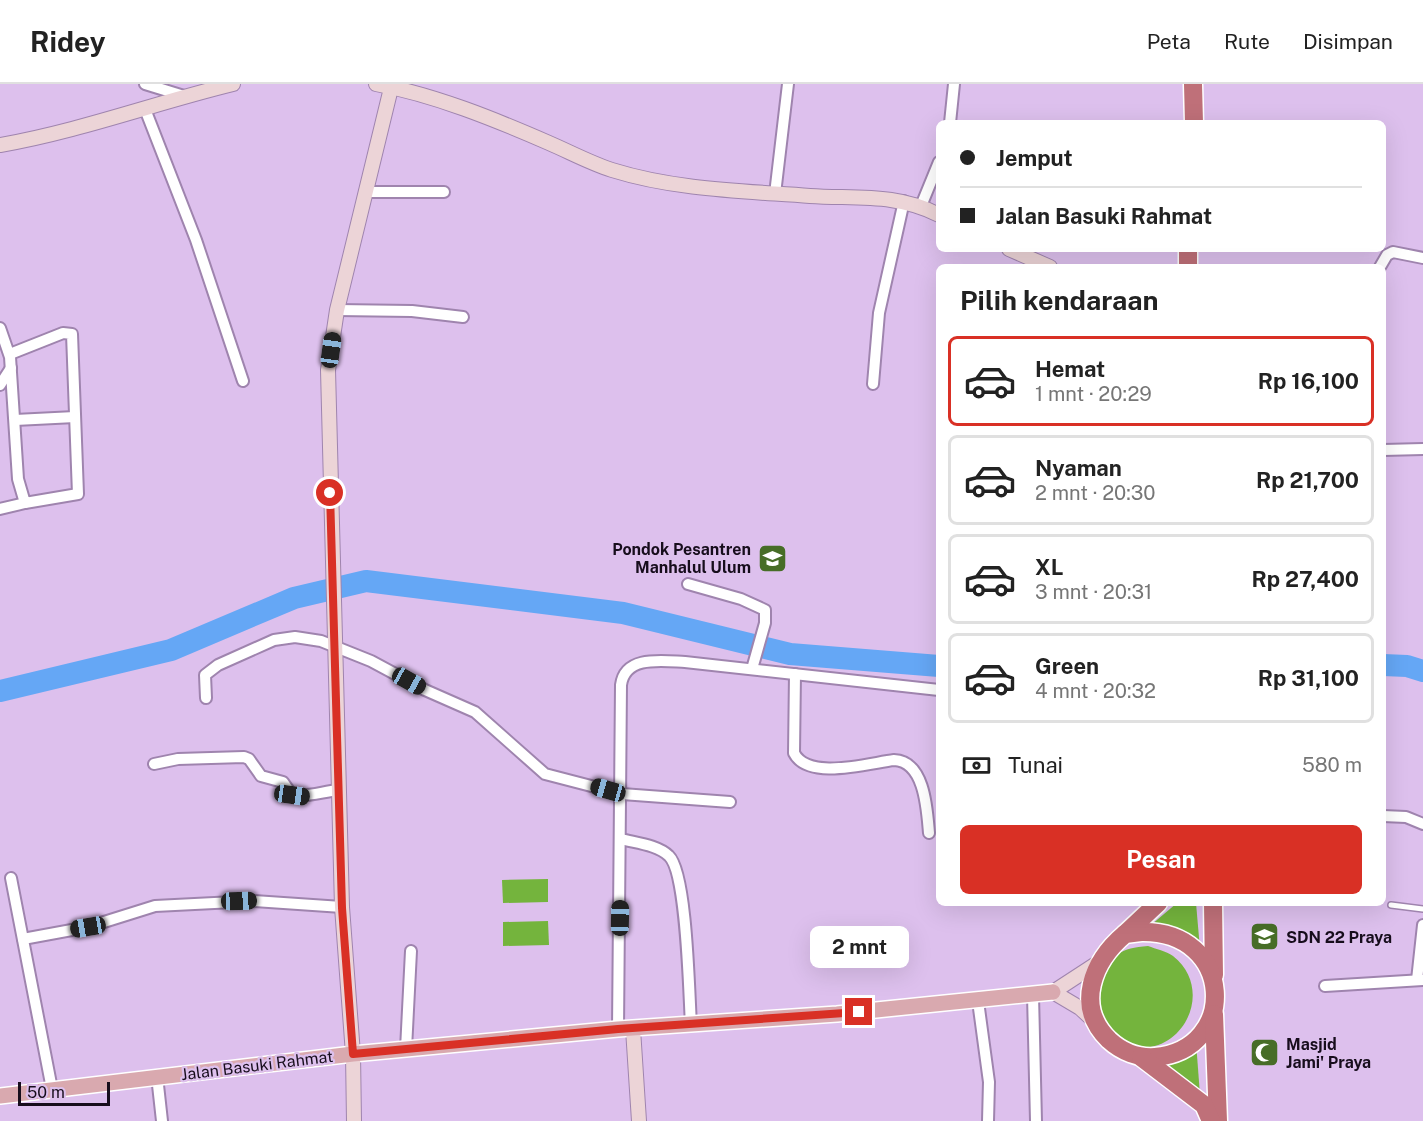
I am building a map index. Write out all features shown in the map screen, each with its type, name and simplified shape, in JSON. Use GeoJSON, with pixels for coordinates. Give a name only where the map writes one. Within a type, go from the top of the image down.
{"type":"FeatureCollection","features":[{"type":"Feature","properties":{"kind":"highway"},"geometry":{"type":"LineString","coordinates":[[1185,120],[1186,84]]}},
{"type":"Feature","properties":{"kind":"highway"},"geometry":{"type":"LineString","coordinates":[[1193,84],[1194,120]]}},
{"type":"Feature","properties":{"kind":"highway"},"geometry":{"type":"LineString","coordinates":[[1155,906],[1099,962],[1091,983],[1091,1005],[1099,1027],[1110,1041],[1125,1051],[1141,1057],[1203,1105],[1211,1121]]}},
{"type":"Feature","properties":{"kind":"highway"},"geometry":{"type":"LineString","coordinates":[[1213,906],[1218,1121]]}},
{"type":"Feature","properties":{"kind":"highway"},"geometry":{"type":"LineString","coordinates":[[1125,934],[1152,932],[1184,941],[1201,956],[1214,977]]}},
{"type":"Feature","properties":{"kind":"highway"},"geometry":{"type":"LineString","coordinates":[[1141,1057],[1166,1055],[1188,1046],[1205,1029],[1214,1006]]}},
{"type":"Feature","properties":{"kind":"main road","name":"Jalan Basuki Rahmat"},"geometry":{"type":"LineString","coordinates":[[0,1096],[353,1054],[626,1029],[978,1001],[1053,992]]}},
{"type":"Feature","properties":{"kind":"street"},"geometry":{"type":"LineString","coordinates":[[145,84],[184,96]]}},
{"type":"Feature","properties":{"kind":"street"},"geometry":{"type":"LineString","coordinates":[[0,145],[38,139],[184,96],[234,84]]}},
{"type":"Feature","properties":{"kind":"street"},"geometry":{"type":"LineString","coordinates":[[376,84],[391,85],[475,113],[609,169],[638,178],[671,184],[776,194],[886,198],[921,206],[936,214]]}},
{"type":"Feature","properties":{"kind":"street"},"geometry":{"type":"LineString","coordinates":[[776,194],[788,84]]}},
{"type":"Feature","properties":{"kind":"street"},"geometry":{"type":"LineString","coordinates":[[950,120],[954,84]]}},
{"type":"Feature","properties":{"kind":"street"},"geometry":{"type":"LineString","coordinates":[[354,1121],[353,1054],[342,908],[328,370],[337,310],[391,85]]}},
{"type":"Feature","properties":{"kind":"street"},"geometry":{"type":"LineString","coordinates":[[145,109],[196,240],[243,381]]}},
{"type":"Feature","properties":{"kind":"street"},"geometry":{"type":"LineString","coordinates":[[921,206],[936,169]]}},
{"type":"Feature","properties":{"kind":"street"},"geometry":{"type":"LineString","coordinates":[[365,192],[444,192]]}},
{"type":"Feature","properties":{"kind":"street"},"geometry":{"type":"LineString","coordinates":[[873,384],[879,313],[904,201]]}},
{"type":"Feature","properties":{"kind":"street"},"geometry":{"type":"LineString","coordinates":[[1016,252],[1043,264]]}},
{"type":"Feature","properties":{"kind":"street"},"geometry":{"type":"LineString","coordinates":[[1382,264],[1387,255],[1393,252],[1423,258]]}},
{"type":"Feature","properties":{"kind":"street"},"geometry":{"type":"LineString","coordinates":[[337,310],[433,312],[463,317]]}},
{"type":"Feature","properties":{"kind":"street"},"geometry":{"type":"LineString","coordinates":[[0,328],[10,354],[18,479],[25,503]]}},
{"type":"Feature","properties":{"kind":"street"},"geometry":{"type":"LineString","coordinates":[[0,509],[79,493],[74,350],[71,333],[10,354]]}},
{"type":"Feature","properties":{"kind":"street"},"geometry":{"type":"LineString","coordinates":[[0,385],[11,368]]}},
{"type":"Feature","properties":{"kind":"street"},"geometry":{"type":"LineString","coordinates":[[15,420],[75,417]]}},
{"type":"Feature","properties":{"kind":"street"},"geometry":{"type":"LineString","coordinates":[[1386,450],[1423,449]]}},
{"type":"Feature","properties":{"kind":"street"},"geometry":{"type":"LineString","coordinates":[[688,584],[760,606],[765,610],[767,617],[752,669]]}},
{"type":"Feature","properties":{"kind":"street"},"geometry":{"type":"LineString","coordinates":[[206,698],[204,680],[207,671],[264,643],[296,637],[335,645],[475,712],[546,774],[622,794],[730,802]]}},
{"type":"Feature","properties":{"kind":"street"},"geometry":{"type":"LineString","coordinates":[[639,1121],[626,1029],[621,838],[622,676],[628,669],[654,661],[752,669],[936,690]]}},
{"type":"Feature","properties":{"kind":"street"},"geometry":{"type":"LineString","coordinates":[[795,674],[794,753],[798,760],[806,766],[820,768],[894,760],[904,761],[913,770],[921,788],[929,833]]}},
{"type":"Feature","properties":{"kind":"street"},"geometry":{"type":"LineString","coordinates":[[154,764],[178,759],[244,757],[249,759],[261,776],[283,782],[290,795],[310,797],[321,792],[338,790]]}},
{"type":"Feature","properties":{"kind":"street"},"geometry":{"type":"LineString","coordinates":[[1386,816],[1406,817],[1423,824]]}},
{"type":"Feature","properties":{"kind":"street"},"geometry":{"type":"LineString","coordinates":[[621,838],[664,852],[676,866],[679,894],[685,913],[691,1025]]}},
{"type":"Feature","properties":{"kind":"street"},"geometry":{"type":"LineString","coordinates":[[11,878],[52,1089]]}},
{"type":"Feature","properties":{"kind":"street"},"geometry":{"type":"LineString","coordinates":[[22,939],[88,927],[155,906],[254,901],[342,908]]}},
{"type":"Feature","properties":{"kind":"street"},"geometry":{"type":"LineString","coordinates":[[1325,986],[1420,980],[1423,926]]}},
{"type":"Feature","properties":{"kind":"street"},"geometry":{"type":"LineString","coordinates":[[406,1049],[411,951]]}},
{"type":"Feature","properties":{"kind":"street"},"geometry":{"type":"LineString","coordinates":[[1099,962],[1053,992],[1080,1008],[1099,1027]]}},
{"type":"Feature","properties":{"kind":"street"},"geometry":{"type":"LineString","coordinates":[[1033,995],[1036,1121]]}},
{"type":"Feature","properties":{"kind":"street"},"geometry":{"type":"LineString","coordinates":[[978,1001],[990,1082],[988,1121]]}},
{"type":"Feature","properties":{"kind":"street"},"geometry":{"type":"LineString","coordinates":[[157,1076],[162,1121]]}},
{"type":"Feature","properties":{"kind":"lane"},"geometry":{"type":"LineString","coordinates":[[1391,905],[1423,909]]}},
{"type":"Feature","properties":{"kind":"green space"},"geometry":{"type":"Polygon","coordinates":[[[548,879],[548,902],[503,903],[502,880],[548,879]]]}},
{"type":"Feature","properties":{"kind":"green space"},"geometry":{"type":"Polygon","coordinates":[[[1173,906],[1196,906],[1200,949],[1151,925],[1173,906]]]}},
{"type":"Feature","properties":{"kind":"green space"},"geometry":{"type":"Polygon","coordinates":[[[548,921],[549,945],[503,946],[503,922],[548,921]]]}},
{"type":"Feature","properties":{"kind":"green space"},"geometry":{"type":"Polygon","coordinates":[[[1148,946],[1173,956],[1186,971],[1192,989],[1191,1006],[1185,1023],[1174,1036],[1159,1045],[1141,1047],[1122,1042],[1101,1024],[1097,975],[1118,954],[1148,946]]]}},
{"type":"Feature","properties":{"kind":"green space"},"geometry":{"type":"Polygon","coordinates":[[[1196,1042],[1200,1095],[1156,1063],[1196,1042]]]}},
{"type":"Feature","properties":{"kind":"waterway"},"geometry":{"type":"LineString","coordinates":[[0,691],[171,650],[294,598],[366,581],[623,613],[790,654],[936,666]]}},
{"type":"Feature","properties":{"kind":"waterway"},"geometry":{"type":"LineString","coordinates":[[1386,665],[1407,666],[1423,671]]}},
{"type":"Feature","properties":{"kind":"place","name":"Pondok Pesantren Manhalul Ulum"},"geometry":{"type":"Point","coordinates":[772,558]}},
{"type":"Feature","properties":{"kind":"place","name":"SDN 22 Praya"},"geometry":{"type":"Point","coordinates":[1265,937]}},
{"type":"Feature","properties":{"kind":"place","name":"Masjid Jami' Praya"},"geometry":{"type":"Point","coordinates":[1265,1053]}},
{"type":"Feature","properties":{"kind":"route"},"geometry":{"type":"LineString","coordinates":[[330,493],[335,602],[342,908],[353,1054],[618,1029],[744,1022],[859,1012]]}}]}
